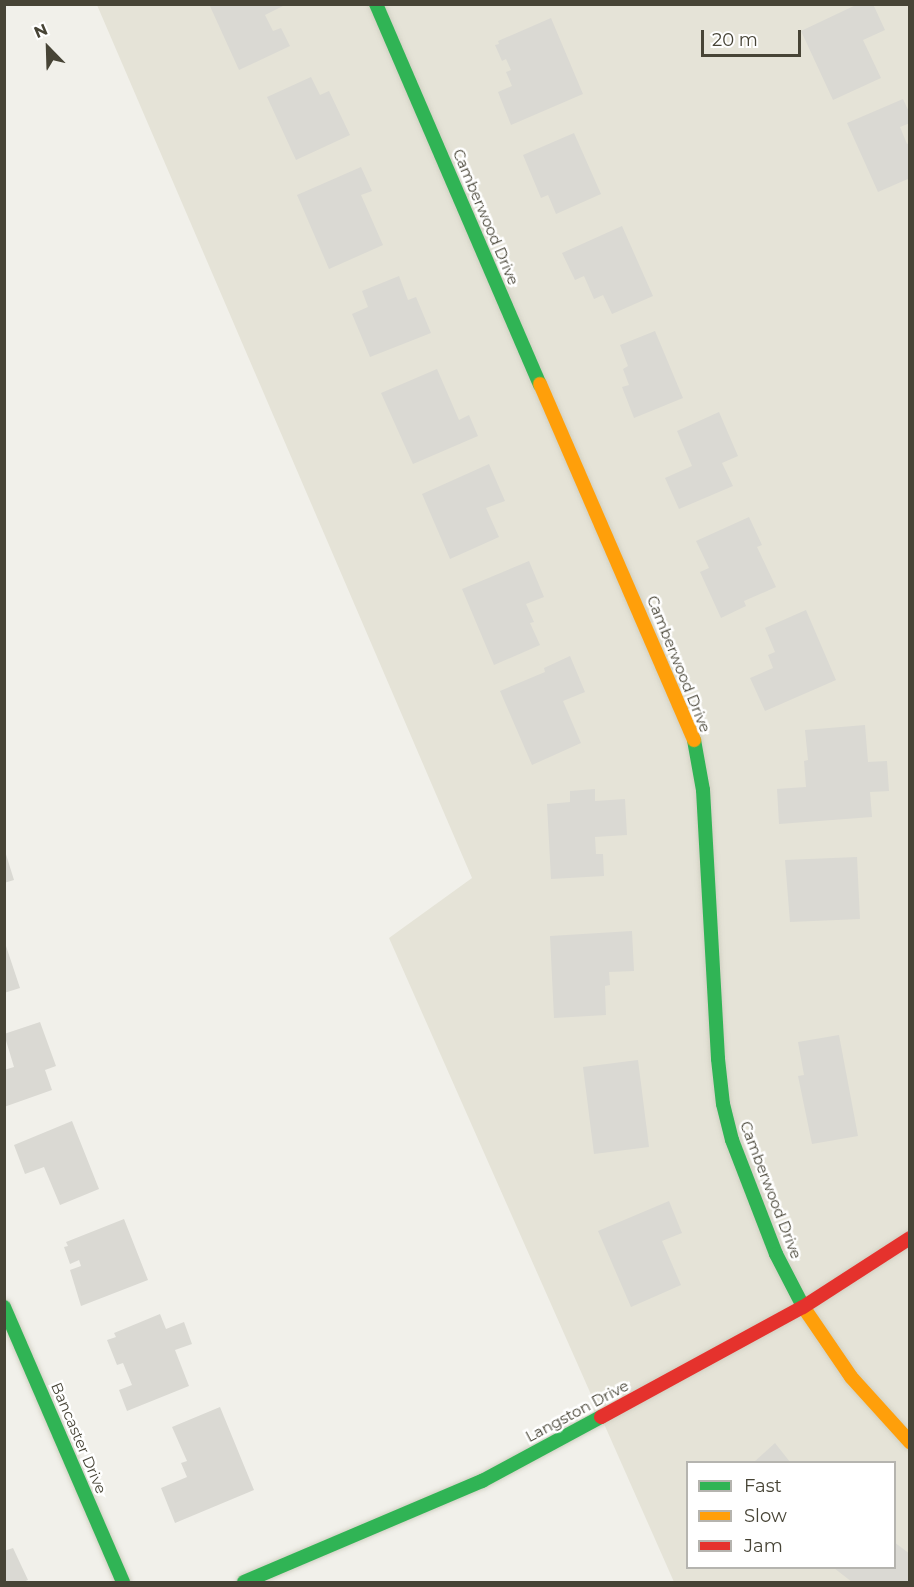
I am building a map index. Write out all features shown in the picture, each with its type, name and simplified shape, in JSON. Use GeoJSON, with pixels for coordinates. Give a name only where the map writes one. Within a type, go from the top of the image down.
{"type":"FeatureCollection","features":[{"type":"Feature","properties":{"kind":"street","name":"Camberwood Drive"},"geometry":{"type":"LineString","coordinates":[[376,4],[693,737],[703,790],[723,1104],[732,1140],[776,1254],[803,1307],[850,1377],[909,1442]]}},
{"type":"Feature","properties":{"kind":"street","name":"Langston Drive"},"geometry":{"type":"LineString","coordinates":[[244,1582],[482,1481],[803,1307],[909,1238]]}},
{"type":"Feature","properties":{"kind":"street","name":"Bancaster Drive"},"geometry":{"type":"LineString","coordinates":[[4,1308],[123,1582]]}},
{"type":"Feature","properties":{"kind":"shaded area"},"geometry":{"type":"Polygon","coordinates":[[[97,5],[909,5],[909,1582],[674,1582],[389,938],[472,878],[97,5]]]}},
{"type":"Feature","properties":{"kind":"building"},"geometry":{"type":"Polygon","coordinates":[[[209,4],[287,4],[265,15],[273,31],[281,28],[290,46],[239,70],[209,4]]]}},
{"type":"Feature","properties":{"kind":"building"},"geometry":{"type":"Polygon","coordinates":[[[858,4],[873,4],[885,30],[863,40],[881,78],[833,100],[801,31],[858,4]]]}},
{"type":"Feature","properties":{"kind":"building"},"geometry":{"type":"Polygon","coordinates":[[[551,18],[583,94],[511,125],[498,92],[512,86],[506,72],[511,70],[506,59],[502,61],[495,45],[499,44],[498,41],[551,18]]]}},
{"type":"Feature","properties":{"kind":"building"},"geometry":{"type":"Polygon","coordinates":[[[311,77],[320,95],[329,91],[350,135],[296,160],[267,97],[311,77]]]}},
{"type":"Feature","properties":{"kind":"building"},"geometry":{"type":"Polygon","coordinates":[[[903,99],[910,114],[910,123],[900,127],[907,144],[910,143],[910,178],[878,192],[847,123],[903,99]]]}},
{"type":"Feature","properties":{"kind":"building"},"geometry":{"type":"Polygon","coordinates":[[[574,133],[601,194],[556,214],[548,195],[541,198],[523,155],[574,133]]]}},
{"type":"Feature","properties":{"kind":"building"},"geometry":{"type":"Polygon","coordinates":[[[361,167],[372,191],[361,195],[383,245],[329,269],[297,195],[361,167]]]}},
{"type":"Feature","properties":{"kind":"building"},"geometry":{"type":"Polygon","coordinates":[[[622,226],[653,296],[612,314],[603,295],[594,299],[584,276],[575,280],[562,253],[622,226]]]}},
{"type":"Feature","properties":{"kind":"building"},"geometry":{"type":"Polygon","coordinates":[[[399,276],[408,300],[416,297],[431,333],[370,357],[352,314],[368,307],[362,291],[399,276]]]}},
{"type":"Feature","properties":{"kind":"building"},"geometry":{"type":"Polygon","coordinates":[[[655,331],[683,398],[634,418],[622,387],[629,385],[623,369],[628,366],[620,345],[655,331]]]}},
{"type":"Feature","properties":{"kind":"building"},"geometry":{"type":"Polygon","coordinates":[[[437,369],[459,420],[469,415],[478,436],[413,464],[381,393],[437,369]]]}},
{"type":"Feature","properties":{"kind":"building"},"geometry":{"type":"Polygon","coordinates":[[[719,412],[738,456],[722,463],[733,486],[679,509],[665,478],[692,466],[677,431],[719,412]]]}},
{"type":"Feature","properties":{"kind":"building"},"geometry":{"type":"Polygon","coordinates":[[[489,464],[505,501],[486,508],[499,537],[450,559],[422,494],[489,464]]]}},
{"type":"Feature","properties":{"kind":"building"},"geometry":{"type":"Polygon","coordinates":[[[749,517],[762,545],[757,547],[776,587],[744,601],[746,606],[721,618],[700,572],[709,568],[696,541],[749,517]]]}},
{"type":"Feature","properties":{"kind":"building"},"geometry":{"type":"Polygon","coordinates":[[[529,561],[544,597],[526,604],[534,622],[530,623],[540,645],[494,665],[462,589],[529,561]]]}},
{"type":"Feature","properties":{"kind":"building"},"geometry":{"type":"Polygon","coordinates":[[[806,610],[836,680],[765,711],[750,678],[773,668],[768,655],[775,652],[765,628],[806,610]]]}},
{"type":"Feature","properties":{"kind":"building"},"geometry":{"type":"Polygon","coordinates":[[[570,656],[585,692],[563,701],[581,743],[532,765],[500,691],[545,672],[544,668],[570,656]]]}},
{"type":"Feature","properties":{"kind":"building"},"geometry":{"type":"Polygon","coordinates":[[[865,725],[868,762],[887,761],[889,791],[870,792],[872,817],[779,824],[777,789],[806,787],[804,761],[808,760],[805,730],[865,725]]]}},
{"type":"Feature","properties":{"kind":"building"},"geometry":{"type":"Polygon","coordinates":[[[595,789],[595,801],[625,799],[627,835],[595,837],[596,854],[603,854],[604,876],[551,879],[547,804],[570,802],[570,791],[595,789]]]}},
{"type":"Feature","properties":{"kind":"building"},"geometry":{"type":"Polygon","coordinates":[[[4,848],[14,880],[4,883],[4,848]]]}},
{"type":"Feature","properties":{"kind":"building"},"geometry":{"type":"Polygon","coordinates":[[[857,857],[860,919],[790,922],[785,860],[857,857]]]}},
{"type":"Feature","properties":{"kind":"building"},"geometry":{"type":"Polygon","coordinates":[[[632,931],[634,971],[609,972],[610,985],[605,986],[606,1015],[554,1018],[550,936],[632,931]]]}},
{"type":"Feature","properties":{"kind":"building"},"geometry":{"type":"Polygon","coordinates":[[[4,944],[20,988],[4,993],[4,944]]]}},
{"type":"Feature","properties":{"kind":"building"},"geometry":{"type":"Polygon","coordinates":[[[40,1022],[56,1066],[45,1070],[52,1090],[4,1107],[4,1070],[14,1067],[4,1034],[40,1022]]]}},
{"type":"Feature","properties":{"kind":"building"},"geometry":{"type":"Polygon","coordinates":[[[839,1035],[858,1136],[812,1144],[798,1076],[804,1075],[798,1042],[839,1035]]]}},
{"type":"Feature","properties":{"kind":"building"},"geometry":{"type":"Polygon","coordinates":[[[638,1060],[649,1147],[594,1154],[583,1067],[638,1060]]]}},
{"type":"Feature","properties":{"kind":"building"},"geometry":{"type":"Polygon","coordinates":[[[72,1121],[99,1189],[60,1205],[44,1167],[25,1174],[14,1145],[72,1121]]]}},
{"type":"Feature","properties":{"kind":"building"},"geometry":{"type":"Polygon","coordinates":[[[669,1201],[682,1233],[662,1241],[681,1285],[631,1307],[598,1231],[669,1201]]]}},
{"type":"Feature","properties":{"kind":"building"},"geometry":{"type":"Polygon","coordinates":[[[124,1219],[148,1280],[81,1306],[70,1270],[81,1266],[79,1260],[70,1264],[64,1247],[68,1246],[66,1242],[124,1219]]]}},
{"type":"Feature","properties":{"kind":"building"},"geometry":{"type":"Polygon","coordinates":[[[160,1314],[166,1329],[184,1322],[192,1344],[175,1350],[189,1386],[127,1411],[119,1390],[132,1385],[123,1363],[117,1365],[107,1340],[116,1337],[114,1333],[160,1314]]]}},
{"type":"Feature","properties":{"kind":"building"},"geometry":{"type":"Polygon","coordinates":[[[220,1407],[254,1490],[175,1523],[161,1488],[187,1477],[181,1463],[187,1461],[172,1427],[220,1407]]]}},
{"type":"Feature","properties":{"kind":"building"},"geometry":{"type":"Polygon","coordinates":[[[775,1443],[789,1461],[755,1461],[775,1443]]]}},
{"type":"Feature","properties":{"kind":"building"},"geometry":{"type":"Polygon","coordinates":[[[896,1544],[910,1554],[910,1582],[852,1582],[835,1569],[896,1569],[896,1544]]]}},
{"type":"Feature","properties":{"kind":"building"},"geometry":{"type":"Polygon","coordinates":[[[13,1548],[28,1580],[23,1582],[4,1582],[4,1551],[13,1548]]]}},
{"type":"Feature","properties":{"kind":"traffic: fast"},"geometry":{"type":"LineString","coordinates":[[376,4],[540,384]]}},
{"type":"Feature","properties":{"kind":"traffic: fast"},"geometry":{"type":"LineString","coordinates":[[694,740],[703,790],[718,1059],[723,1104],[732,1140],[776,1254],[804,1308]]}},
{"type":"Feature","properties":{"kind":"traffic: fast"},"geometry":{"type":"LineString","coordinates":[[4,1307],[123,1582]]}},
{"type":"Feature","properties":{"kind":"traffic: fast"},"geometry":{"type":"LineString","coordinates":[[244,1582],[482,1481],[601,1417]]}},
{"type":"Feature","properties":{"kind":"traffic: slow"},"geometry":{"type":"LineString","coordinates":[[540,384],[694,740]]}},
{"type":"Feature","properties":{"kind":"traffic: slow"},"geometry":{"type":"LineString","coordinates":[[804,1308],[851,1377],[910,1442]]}},
{"type":"Feature","properties":{"kind":"traffic: jam"},"geometry":{"type":"LineString","coordinates":[[601,1417],[803,1307],[910,1238]]}}]}
